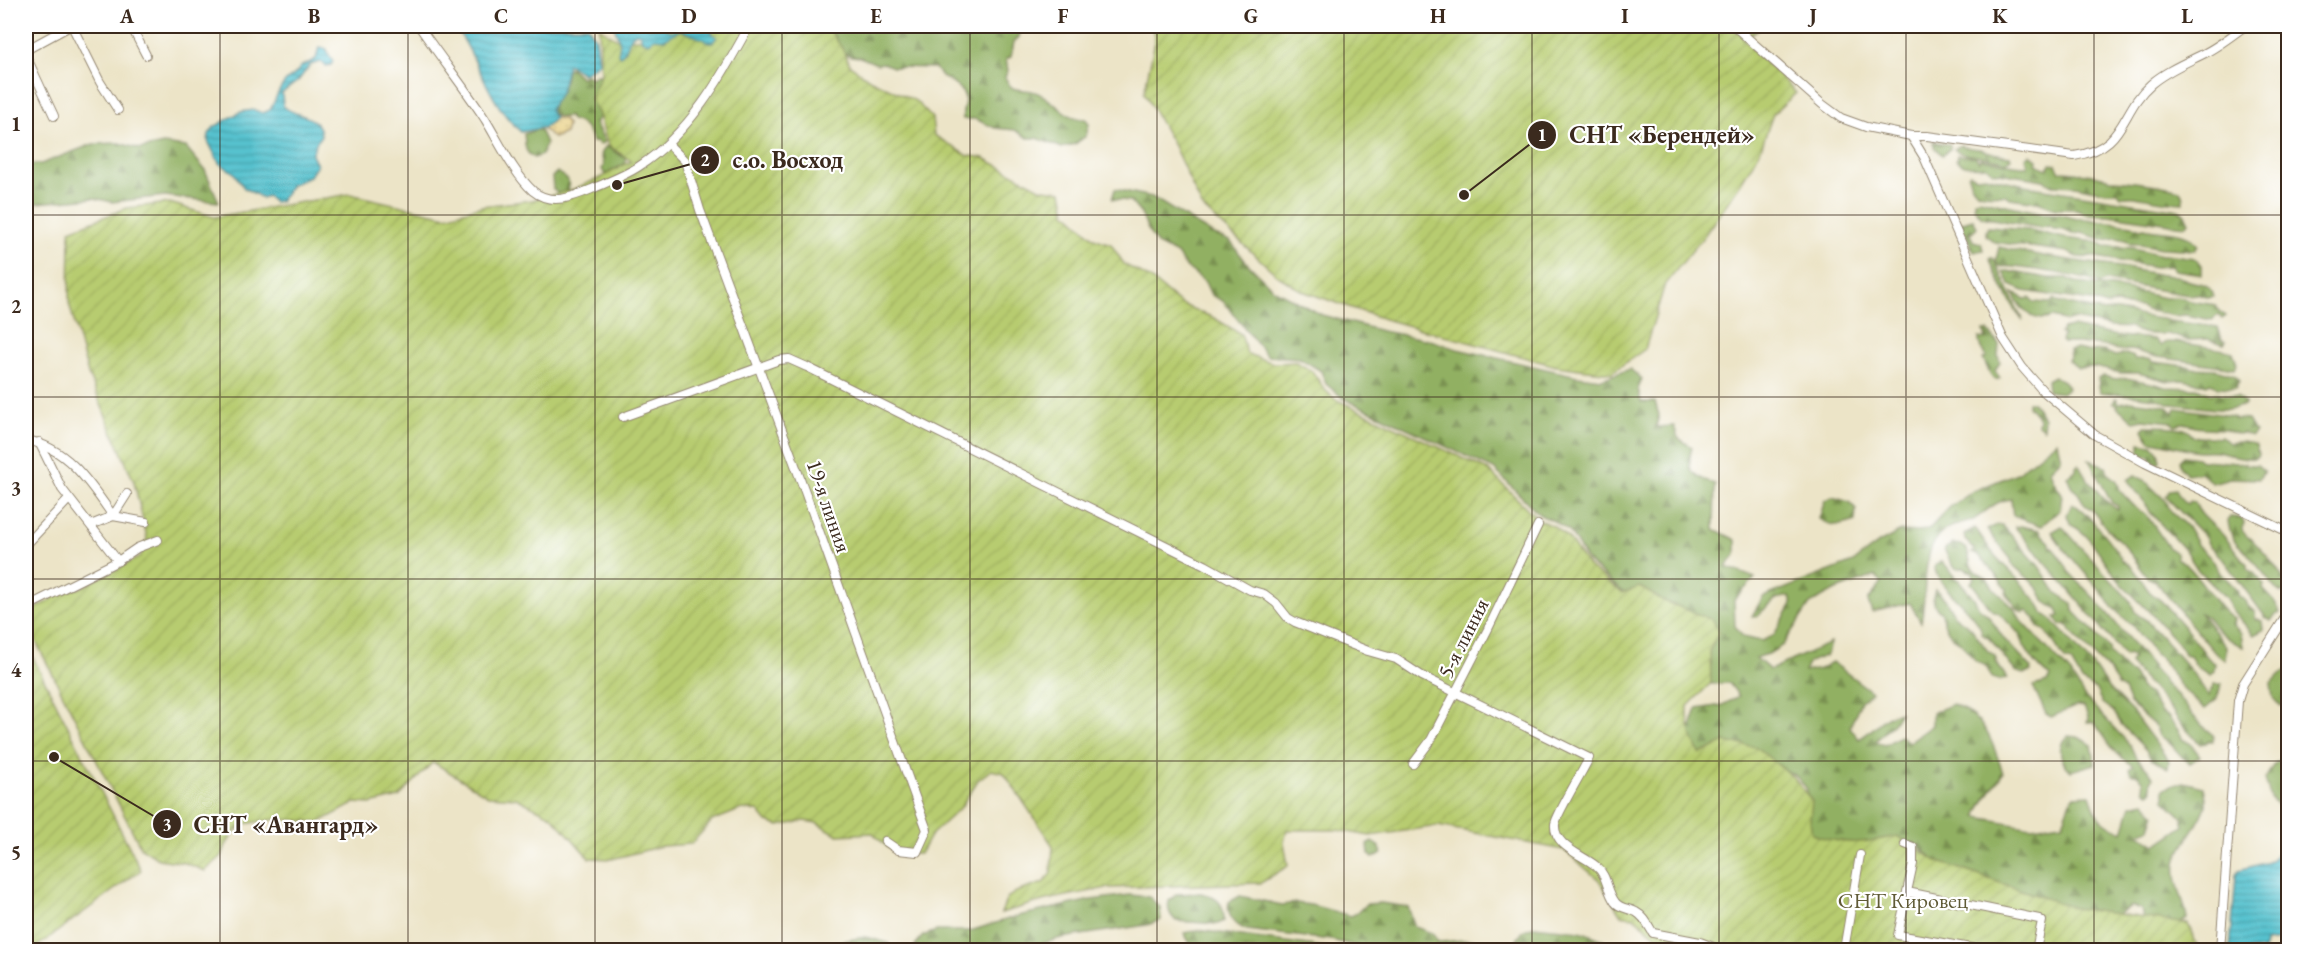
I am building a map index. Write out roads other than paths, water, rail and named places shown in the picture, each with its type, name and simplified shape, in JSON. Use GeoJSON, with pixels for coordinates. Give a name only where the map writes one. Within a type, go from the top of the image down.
{"type":"FeatureCollection","features":[{"type":"Feature","properties":{"kind":"street"},"geometry":{"type":"LineString","coordinates":[[26,50],[71,26],[100,82],[118,110]]}},
{"type":"Feature","properties":{"kind":"street"},"geometry":{"type":"LineString","coordinates":[[131,26],[146,55]]}},
{"type":"Feature","properties":{"kind":"street"},"geometry":{"type":"LineString","coordinates":[[419,26],[483,116],[520,176],[533,191],[546,199],[557,200],[570,198],[635,169],[668,144],[703,102],[750,26]]}},
{"type":"Feature","properties":{"kind":"street"},"geometry":{"type":"LineString","coordinates":[[1734,26],[1822,105],[1841,118],[1866,127],[1911,136],[1927,136],[2056,155],[2086,154],[2109,143],[2151,83],[2209,51],[2245,26]]}},
{"type":"Feature","properties":{"kind":"street"},"geometry":{"type":"LineString","coordinates":[[26,56],[54,116]]}},
{"type":"Feature","properties":{"kind":"street"},"geometry":{"type":"LineString","coordinates":[[1911,136],[1924,157],[2003,338],[2022,367],[2043,392],[2095,435],[2145,464],[2289,532]]}},
{"type":"Feature","properties":{"kind":"street","name":"19-я линия"},"geometry":{"type":"LineString","coordinates":[[668,144],[685,161],[700,210],[927,830],[918,852],[898,850],[885,841]]}},
{"type":"Feature","properties":{"kind":"street"},"geometry":{"type":"LineString","coordinates":[[623,417],[779,360],[789,359],[807,367],[1205,565],[1250,590],[1264,594],[1295,622],[1368,651],[1396,659],[1422,676],[1589,758],[1560,813],[1555,825],[1557,834],[1569,850],[1596,866],[1606,877],[1615,902],[1621,907],[1642,915],[1653,933],[1700,942],[1721,951]]}},
{"type":"Feature","properties":{"kind":"street"},"geometry":{"type":"LineString","coordinates":[[26,440],[39,442],[62,455],[83,475],[113,516]]}},
{"type":"Feature","properties":{"kind":"street"},"geometry":{"type":"LineString","coordinates":[[39,442],[48,463],[69,499],[92,525],[118,561]]}},
{"type":"Feature","properties":{"kind":"street"},"geometry":{"type":"LineString","coordinates":[[113,516],[127,494]]}},
{"type":"Feature","properties":{"kind":"street"},"geometry":{"type":"LineString","coordinates":[[26,545],[69,499]]}},
{"type":"Feature","properties":{"kind":"street"},"geometry":{"type":"LineString","coordinates":[[92,525],[113,516],[146,522]]}},
{"type":"Feature","properties":{"kind":"street","name":"5-я линия"},"geometry":{"type":"LineString","coordinates":[[1413,764],[1431,740],[1538,525]]}},
{"type":"Feature","properties":{"kind":"street"},"geometry":{"type":"LineString","coordinates":[[26,607],[118,561],[126,554],[159,540]]}},
{"type":"Feature","properties":{"kind":"street"},"geometry":{"type":"LineString","coordinates":[[2220,951],[2238,701],[2243,684],[2289,613]]}},
{"type":"Feature","properties":{"kind":"street"},"geometry":{"type":"LineString","coordinates":[[1905,844],[1913,847],[1914,854],[1898,935],[1982,951]]}},
{"type":"Feature","properties":{"kind":"street"},"geometry":{"type":"LineString","coordinates":[[1844,951],[1860,855]]}},
{"type":"Feature","properties":{"kind":"street"},"geometry":{"type":"LineString","coordinates":[[1907,892],[2039,919],[2042,921],[2036,951]]}},
{"type":"Feature","properties":{"kind":"water"},"geometry":{"type":"Polygon","coordinates":[[[455,26],[588,26],[596,39],[599,63],[583,74],[568,64],[561,92],[550,111],[555,118],[546,127],[521,132],[500,108],[455,26]]]}},
{"type":"Feature","properties":{"kind":"water"},"geometry":{"type":"Polygon","coordinates":[[[614,26],[660,27],[672,31],[680,26],[712,26],[712,33],[717,37],[710,42],[680,30],[665,39],[654,38],[649,43],[642,40],[640,34],[636,33],[620,56],[618,54],[620,43],[614,26]]]}},
{"type":"Feature","properties":{"kind":"water"},"geometry":{"type":"Polygon","coordinates":[[[319,47],[327,49],[333,61],[331,65],[326,66],[320,62],[310,65],[298,81],[282,93],[283,106],[313,120],[320,130],[321,137],[312,155],[317,165],[310,176],[291,185],[280,201],[274,202],[267,196],[262,198],[244,188],[234,173],[219,163],[208,141],[209,134],[214,127],[240,112],[254,110],[263,113],[270,110],[283,85],[296,74],[300,67],[316,59],[319,47]]]}},
{"type":"Feature","properties":{"kind":"water"},"geometry":{"type":"Polygon","coordinates":[[[2285,846],[2288,846],[2288,939],[2265,942],[2264,950],[2230,950],[2236,875],[2239,870],[2268,862],[2285,846]]]}},
{"type":"Feature","properties":{"kind":"place","name":"с.о. Восход"},"geometry":{"type":"Point","coordinates":[617,185]}},
{"type":"Feature","properties":{"kind":"place","name":"СНТ «Берендей»"},"geometry":{"type":"Point","coordinates":[1464,195]}},
{"type":"Feature","properties":{"kind":"place","name":"СНТ «Авангард»"},"geometry":{"type":"Point","coordinates":[54,757]}},
{"type":"Feature","properties":{"kind":"park label","name":"СНТ Кировец"},"geometry":{"type":"Point","coordinates":[1903,900]}}]}
